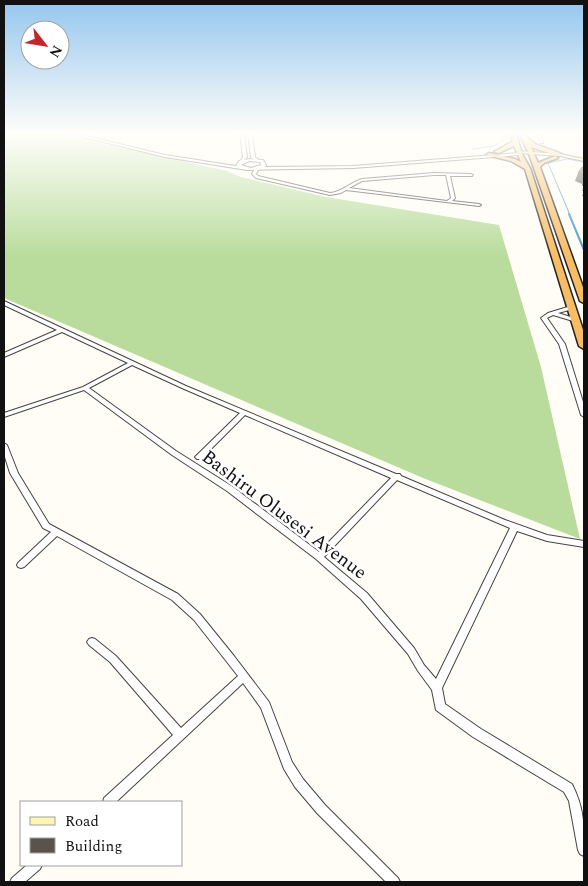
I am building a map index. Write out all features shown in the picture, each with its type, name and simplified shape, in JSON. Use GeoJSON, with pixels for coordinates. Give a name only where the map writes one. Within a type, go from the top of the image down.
{"type":"FeatureCollection","features":[{"type":"Feature","properties":{"kind":"highway"},"geometry":{"type":"LineString","coordinates":[[533,174],[571,308],[584,346]]}},
{"type":"Feature","properties":{"kind":"highway"},"geometry":{"type":"LineString","coordinates":[[535,174],[541,182]]}},
{"type":"Feature","properties":{"kind":"highway"},"geometry":{"type":"LineString","coordinates":[[536,174],[541,182],[584,301]]}},
{"type":"Feature","properties":{"kind":"street"},"geometry":{"type":"LineString","coordinates":[[248,174],[256,180],[277,182]]}},
{"type":"Feature","properties":{"kind":"street"},"geometry":{"type":"LineString","coordinates":[[254,174],[257,177],[325,194],[339,194],[357,181],[362,180],[443,174]]}},
{"type":"Feature","properties":{"kind":"street"},"geometry":{"type":"LineString","coordinates":[[448,174],[454,198],[448,202]]}},
{"type":"Feature","properties":{"kind":"street"},"geometry":{"type":"LineString","coordinates":[[456,174],[471,175]]}},
{"type":"Feature","properties":{"kind":"street"},"geometry":{"type":"LineString","coordinates":[[347,189],[479,205]]}},
{"type":"Feature","properties":{"kind":"street"},"geometry":{"type":"LineString","coordinates":[[4,303],[132,363],[515,527],[546,538],[584,544]]}},
{"type":"Feature","properties":{"kind":"street"},"geometry":{"type":"LineString","coordinates":[[571,308],[546,316],[546,321],[554,329],[562,344],[584,415]]}},
{"type":"Feature","properties":{"kind":"street"},"geometry":{"type":"LineString","coordinates":[[551,314],[575,320]]}},
{"type":"Feature","properties":{"kind":"street"},"geometry":{"type":"LineString","coordinates":[[4,355],[62,330]]}},
{"type":"Feature","properties":{"kind":"street"},"geometry":{"type":"LineString","coordinates":[[4,415],[85,388],[132,363]]}},
{"type":"Feature","properties":{"kind":"street","name":"Bashiru Olusesi Avenue"},"geometry":{"type":"LineString","coordinates":[[85,388],[189,464],[230,489],[319,557],[364,596],[390,624],[437,688],[440,707],[477,733],[568,788],[574,800],[584,850]]}},
{"type":"Feature","properties":{"kind":"street"},"geometry":{"type":"LineString","coordinates":[[199,457],[245,412]]}},
{"type":"Feature","properties":{"kind":"street"},"geometry":{"type":"LineString","coordinates":[[4,445],[14,473],[46,526],[175,597],[197,617],[265,705],[288,765],[299,784],[321,809],[394,882]]}},
{"type":"Feature","properties":{"kind":"street"},"geometry":{"type":"LineString","coordinates":[[319,557],[397,476]]}},
{"type":"Feature","properties":{"kind":"street"},"geometry":{"type":"LineString","coordinates":[[437,688],[515,527]]}},
{"type":"Feature","properties":{"kind":"street"},"geometry":{"type":"LineString","coordinates":[[21,565],[56,532]]}},
{"type":"Feature","properties":{"kind":"street"},"geometry":{"type":"LineString","coordinates":[[92,642],[113,659],[180,735]]}},
{"type":"Feature","properties":{"kind":"street"},"geometry":{"type":"LineString","coordinates":[[109,801],[244,676]]}},
{"type":"Feature","properties":{"kind":"street"},"geometry":{"type":"LineString","coordinates":[[16,882],[35,866]]}},
{"type":"Feature","properties":{"kind":"green space"},"geometry":{"type":"Polygon","coordinates":[[[4,174],[235,174],[326,197],[499,225],[541,367],[580,539],[423,478],[4,298],[4,174]]]}},
{"type":"Feature","properties":{"kind":"waterway"},"geometry":{"type":"LineString","coordinates":[[553,174],[570,215]]}},
{"type":"Feature","properties":{"kind":"waterway"},"geometry":{"type":"LineString","coordinates":[[569,214],[584,250]]}}]}
